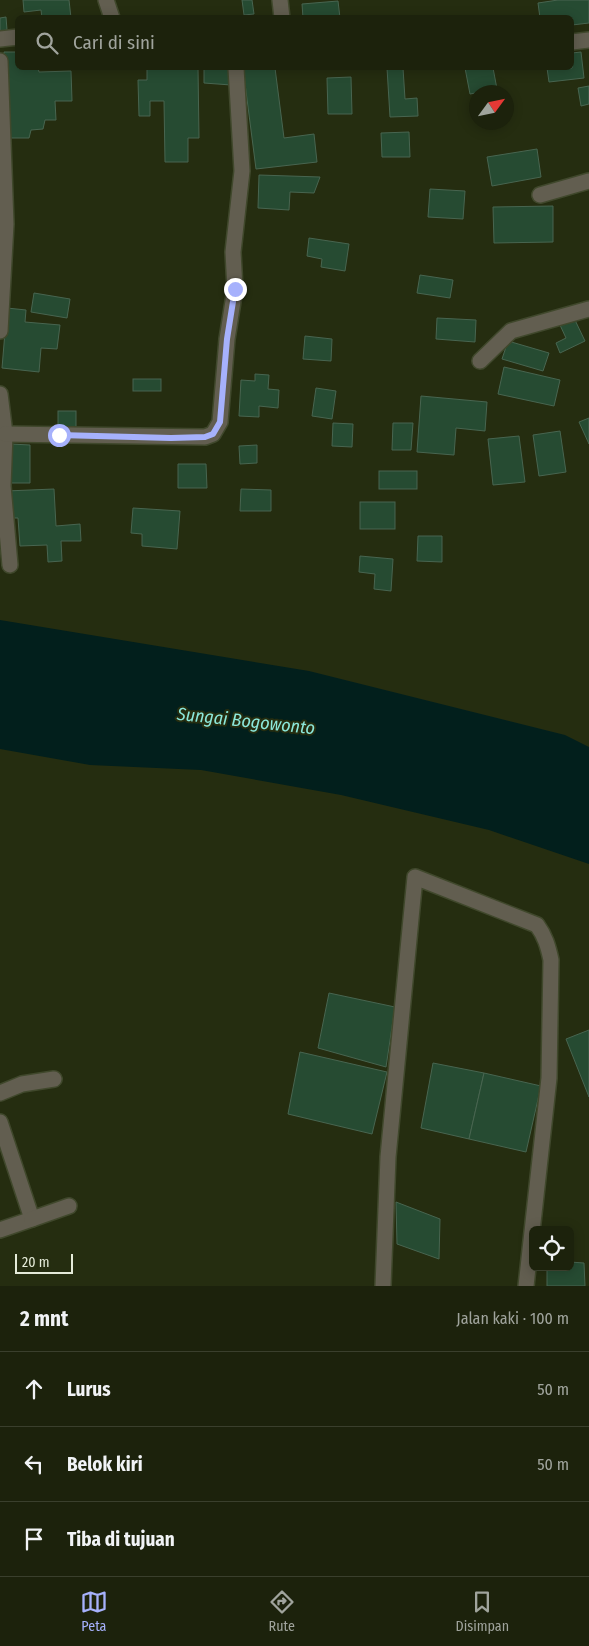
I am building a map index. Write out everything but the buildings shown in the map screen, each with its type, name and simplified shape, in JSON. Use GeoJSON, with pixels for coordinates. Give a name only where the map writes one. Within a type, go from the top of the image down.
{"type":"FeatureCollection","features":[{"type":"Feature","properties":{"kind":"street"},"geometry":{"type":"LineString","coordinates":[[106,0],[111,15]]}},
{"type":"Feature","properties":{"kind":"street"},"geometry":{"type":"LineString","coordinates":[[280,0],[282,15]]}},
{"type":"Feature","properties":{"kind":"street"},"geometry":{"type":"LineString","coordinates":[[0,40],[15,38]]}},
{"type":"Feature","properties":{"kind":"street"},"geometry":{"type":"LineString","coordinates":[[574,42],[589,40]]}},
{"type":"Feature","properties":{"kind":"street"},"geometry":{"type":"LineString","coordinates":[[0,62],[6,224],[0,330]]}},
{"type":"Feature","properties":{"kind":"street"},"geometry":{"type":"LineString","coordinates":[[5,434],[205,437],[213,434],[218,429],[224,398],[227,339],[235,289],[233,252],[242,171],[236,70]]}},
{"type":"Feature","properties":{"kind":"street"},"geometry":{"type":"LineString","coordinates":[[540,196],[588,183]]}},
{"type":"Feature","properties":{"kind":"street"},"geometry":{"type":"LineString","coordinates":[[480,361],[511,331],[589,309]]}},
{"type":"Feature","properties":{"kind":"street"},"geometry":{"type":"LineString","coordinates":[[0,394],[5,434],[3,486],[10,565]]}},
{"type":"Feature","properties":{"kind":"street"},"geometry":{"type":"LineString","coordinates":[[384,1286],[388,1157],[415,877],[537,925],[545,935],[549,947],[551,960],[549,1078],[526,1286]]}},
{"type":"Feature","properties":{"kind":"street"},"geometry":{"type":"LineString","coordinates":[[0,1093],[22,1084],[54,1079]]}},
{"type":"Feature","properties":{"kind":"street"},"geometry":{"type":"LineString","coordinates":[[0,1122],[32,1219]]}},
{"type":"Feature","properties":{"kind":"street"},"geometry":{"type":"LineString","coordinates":[[0,1230],[69,1206]]}},
{"type":"Feature","properties":{"kind":"water","name":"Sungai Bogowonto"},"geometry":{"type":"Polygon","coordinates":[[[0,620],[309,671],[565,735],[589,747],[589,864],[489,830],[341,795],[201,770],[90,765],[0,749],[0,620]]]}},
{"type":"Feature","properties":{"kind":"route"},"geometry":{"type":"LineString","coordinates":[[59,435],[171,438],[205,437],[213,434],[218,429],[224,398],[227,339],[235,289]]}}]}
